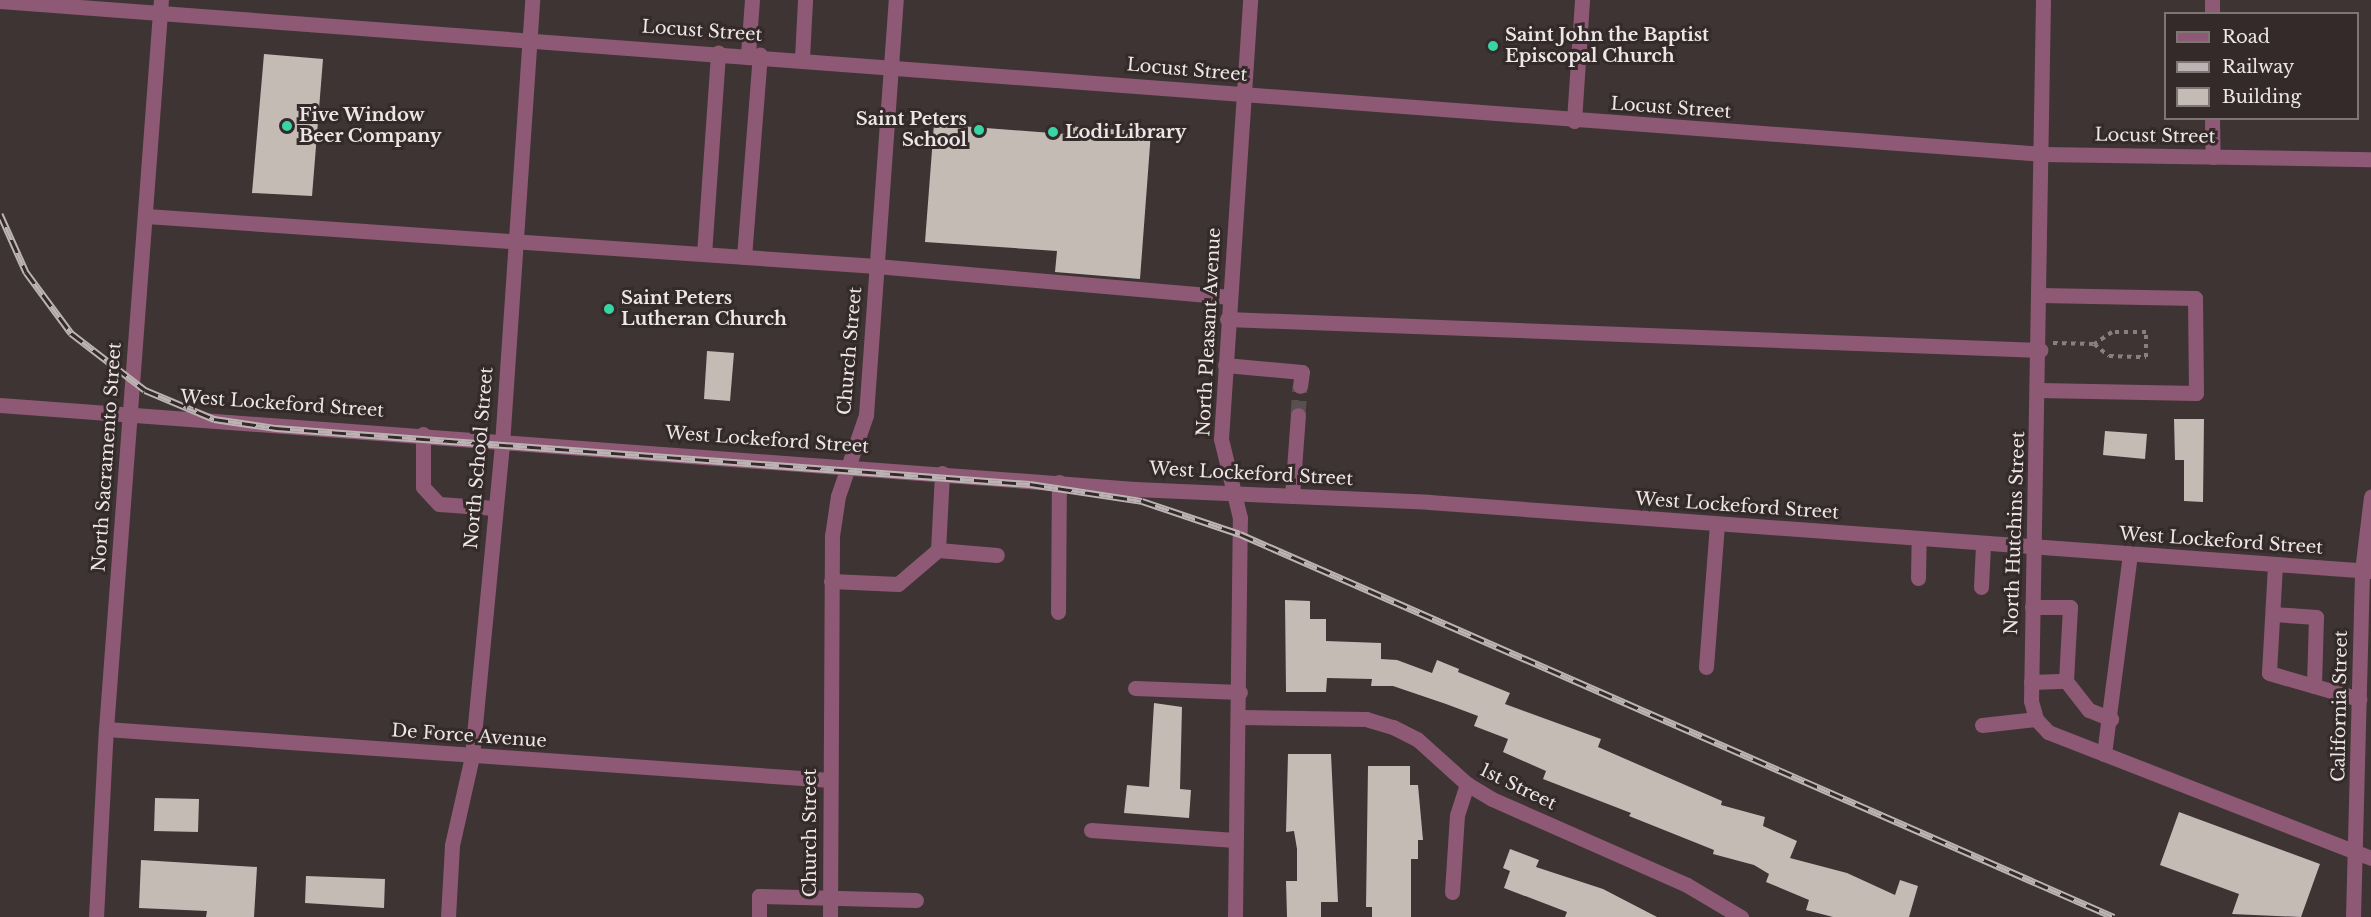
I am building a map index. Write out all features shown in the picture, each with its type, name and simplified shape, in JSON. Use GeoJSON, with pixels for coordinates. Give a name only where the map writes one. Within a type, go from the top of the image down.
{"type":"FeatureCollection","features":[{"type":"Feature","properties":{"kind":"street","name":"North School Street"},"geometry":{"type":"LineString","coordinates":[[448,917],[452,845],[472,756],[502,440],[532,0]]}},
{"type":"Feature","properties":{"kind":"street"},"geometry":{"type":"LineString","coordinates":[[744,257],[754,54],[752,0]]}},
{"type":"Feature","properties":{"kind":"street"},"geometry":{"type":"LineString","coordinates":[[802,58],[805,0]]}},
{"type":"Feature","properties":{"kind":"street","name":"Church Street"},"geometry":{"type":"LineString","coordinates":[[830,917],[831,580],[834,517],[866,415],[896,0]]}},
{"type":"Feature","properties":{"kind":"street","name":"North Pleasant Avenue"},"geometry":{"type":"LineString","coordinates":[[1235,917],[1235,840],[1240,717],[1240,518],[1222,445],[1228,297],[1250,0]]}},
{"type":"Feature","properties":{"kind":"street"},"geometry":{"type":"LineString","coordinates":[[1574,121],[1582,0]]}},
{"type":"Feature","properties":{"kind":"street","name":"North Hutchins Street"},"geometry":{"type":"LineString","coordinates":[[2036,719],[2031,682],[2040,346],[2043,0]]}},
{"type":"Feature","properties":{"kind":"street","name":"Locust Street"},"geometry":{"type":"LineString","coordinates":[[0,1],[161,7],[530,39],[754,54],[1574,121],[2042,154],[2371,159]]}},
{"type":"Feature","properties":{"kind":"street","name":"North Sacramento Street"},"geometry":{"type":"LineString","coordinates":[[96,917],[106,729],[147,216],[161,7]]}},
{"type":"Feature","properties":{"kind":"street"},"geometry":{"type":"LineString","coordinates":[[704,254],[718,52]]}},
{"type":"Feature","properties":{"kind":"street"},"geometry":{"type":"LineString","coordinates":[[2212,120],[2212,157]]}},
{"type":"Feature","properties":{"kind":"street"},"geometry":{"type":"LineString","coordinates":[[147,216],[876,266],[1228,297]]}},
{"type":"Feature","properties":{"kind":"street"},"geometry":{"type":"LineString","coordinates":[[2039,390],[2196,393],[2194,298],[2040,295]]}},
{"type":"Feature","properties":{"kind":"street"},"geometry":{"type":"LineString","coordinates":[[1227,319],[2040,346]]}},
{"type":"Feature","properties":{"kind":"street"},"geometry":{"type":"LineString","coordinates":[[1225,365],[1302,372],[1300,386]]}},
{"type":"Feature","properties":{"kind":"street","name":"West Lockeford Street"},"geometry":{"type":"LineString","coordinates":[[0,405],[1059,482],[1983,543],[2367,571]]}},
{"type":"Feature","properties":{"kind":"street"},"geometry":{"type":"LineString","coordinates":[[1292,496],[1298,415]]}},
{"type":"Feature","properties":{"kind":"street"},"geometry":{"type":"LineString","coordinates":[[423,434],[423,487],[438,504],[495,507]]}},
{"type":"Feature","properties":{"kind":"street"},"geometry":{"type":"LineString","coordinates":[[938,550],[942,473]]}},
{"type":"Feature","properties":{"kind":"street"},"geometry":{"type":"LineString","coordinates":[[1058,612],[1059,482]]}},
{"type":"Feature","properties":{"kind":"street","name":"California Street"},"geometry":{"type":"LineString","coordinates":[[2353,917],[2359,699],[2371,497]]}},
{"type":"Feature","properties":{"kind":"street"},"geometry":{"type":"LineString","coordinates":[[1706,667],[1717,525]]}},
{"type":"Feature","properties":{"kind":"street"},"geometry":{"type":"LineString","coordinates":[[1918,539],[1918,578]]}},
{"type":"Feature","properties":{"kind":"street"},"geometry":{"type":"LineString","coordinates":[[1981,587],[1983,543]]}},
{"type":"Feature","properties":{"kind":"street"},"geometry":{"type":"LineString","coordinates":[[831,580],[898,584],[938,550],[997,555]]}},
{"type":"Feature","properties":{"kind":"street"},"geometry":{"type":"LineString","coordinates":[[2104,754],[2111,719],[2130,554]]}},
{"type":"Feature","properties":{"kind":"street"},"geometry":{"type":"LineString","coordinates":[[2275,565],[2269,673],[2359,699]]}},
{"type":"Feature","properties":{"kind":"street"},"geometry":{"type":"LineString","coordinates":[[2032,607],[2070,608],[2066,681],[2089,710],[2111,719]]}},
{"type":"Feature","properties":{"kind":"street"},"geometry":{"type":"LineString","coordinates":[[2273,614],[2316,617],[2314,686]]}},
{"type":"Feature","properties":{"kind":"street"},"geometry":{"type":"LineString","coordinates":[[2031,682],[2066,681]]}},
{"type":"Feature","properties":{"kind":"street"},"geometry":{"type":"LineString","coordinates":[[1135,688],[1240,692]]}},
{"type":"Feature","properties":{"kind":"street","name":"1st Street"},"geometry":{"type":"LineString","coordinates":[[1240,717],[1366,719],[1417,739],[1467,784],[1688,885],[1741,917]]}},
{"type":"Feature","properties":{"kind":"street"},"geometry":{"type":"LineString","coordinates":[[1982,725],[2036,719],[2048,732],[2356,850],[2371,858]]}},
{"type":"Feature","properties":{"kind":"street","name":"De Force Avenue"},"geometry":{"type":"LineString","coordinates":[[106,729],[830,780]]}},
{"type":"Feature","properties":{"kind":"street"},"geometry":{"type":"LineString","coordinates":[[1452,892],[1456,815],[1467,784]]}},
{"type":"Feature","properties":{"kind":"street"},"geometry":{"type":"LineString","coordinates":[[1090,830],[1235,840]]}},
{"type":"Feature","properties":{"kind":"street"},"geometry":{"type":"LineString","coordinates":[[759,917],[759,896],[830,896],[916,900]]}},
{"type":"Feature","properties":{"kind":"path"},"geometry":{"type":"LineString","coordinates":[[2040,346],[2094,344],[2112,332],[2146,332],[2146,357],[2109,356],[2094,344]]}},
{"type":"Feature","properties":{"kind":"building","name":"Five Window Beer Company"},"geometry":{"type":"Polygon","coordinates":[[[264,54],[323,59],[312,196],[252,193],[264,54]]]}},
{"type":"Feature","properties":{"kind":"building"},"geometry":{"type":"Polygon","coordinates":[[[934,124],[1065,134],[1065,126],[1151,132],[1140,279],[1055,272],[1057,251],[925,242],[934,124]]]}},
{"type":"Feature","properties":{"kind":"building"},"geometry":{"type":"Polygon","coordinates":[[[707,351],[734,353],[730,401],[704,399],[707,351]]]}},
{"type":"Feature","properties":{"kind":"building"},"geometry":{"type":"Polygon","coordinates":[[[2174,419],[2204,419],[2203,502],[2184,501],[2184,460],[2175,460],[2174,419]]]}},
{"type":"Feature","properties":{"kind":"building"},"geometry":{"type":"Polygon","coordinates":[[[2105,431],[2147,434],[2145,459],[2103,455],[2105,431]]]}},
{"type":"Feature","properties":{"kind":"building"},"geometry":{"type":"Polygon","coordinates":[[[1285,600],[1310,601],[1310,619],[1326,619],[1326,641],[1381,643],[1381,659],[1397,660],[1432,673],[1437,660],[1459,669],[1458,672],[1510,693],[1505,704],[1601,739],[1598,747],[1722,801],[1721,805],[1765,817],[1763,826],[1797,841],[1790,858],[1847,873],[1895,895],[1900,880],[1918,886],[1909,917],[1833,917],[1806,910],[1809,900],[1766,882],[1769,874],[1754,865],[1713,854],[1714,850],[1629,816],[1631,813],[1543,779],[1546,771],[1503,752],[1508,739],[1474,726],[1478,716],[1446,704],[1393,686],[1371,686],[1372,679],[1327,678],[1326,692],[1286,692],[1285,600]]]}},
{"type":"Feature","properties":{"kind":"building"},"geometry":{"type":"Polygon","coordinates":[[[1154,703],[1182,707],[1180,789],[1191,790],[1189,818],[1124,813],[1127,785],[1149,787],[1154,703]]]}},
{"type":"Feature","properties":{"kind":"building"},"geometry":{"type":"Polygon","coordinates":[[[1288,754],[1331,754],[1338,902],[1321,902],[1321,917],[1287,917],[1286,881],[1297,881],[1297,849],[1294,831],[1286,832],[1288,754]]]}},
{"type":"Feature","properties":{"kind":"building"},"geometry":{"type":"Polygon","coordinates":[[[1368,766],[1410,766],[1410,785],[1418,785],[1423,840],[1418,840],[1418,859],[1411,859],[1411,917],[1372,917],[1372,907],[1366,907],[1368,766]]]}},
{"type":"Feature","properties":{"kind":"building"},"geometry":{"type":"Polygon","coordinates":[[[155,798],[199,799],[198,832],[154,831],[155,798]]]}},
{"type":"Feature","properties":{"kind":"building"},"geometry":{"type":"Polygon","coordinates":[[[2179,812],[2320,864],[2301,917],[2232,914],[2239,894],[2160,865],[2179,812]]]}},
{"type":"Feature","properties":{"kind":"building"},"geometry":{"type":"Polygon","coordinates":[[[1510,849],[1539,860],[1536,867],[1603,889],[1657,917],[1565,917],[1567,912],[1504,888],[1510,871],[1503,868],[1510,849]]]}},
{"type":"Feature","properties":{"kind":"building"},"geometry":{"type":"Polygon","coordinates":[[[141,860],[257,867],[254,917],[206,917],[207,911],[139,908],[141,860]]]}},
{"type":"Feature","properties":{"kind":"building"},"geometry":{"type":"Polygon","coordinates":[[[306,876],[385,879],[384,908],[305,903],[306,876]]]}},
{"type":"Feature","properties":{"kind":"tunnel"},"geometry":{"type":"LineString","coordinates":[[1298,415],[1300,386]]}},
{"type":"Feature","properties":{"kind":"railway"},"geometry":{"type":"LineString","coordinates":[[0,214],[26,272],[71,333],[145,390],[214,419],[276,428],[1030,484],[1142,501],[1240,534],[2114,917]]}},
{"type":"Feature","properties":{"kind":"place","name":"Saint John the Baptist Episcopal Church"},"geometry":{"type":"Point","coordinates":[1493,46]}},
{"type":"Feature","properties":{"kind":"place","name":"Five Window Beer Company"},"geometry":{"type":"Point","coordinates":[287,126]}},
{"type":"Feature","properties":{"kind":"place","name":"Saint Peters School"},"geometry":{"type":"Point","coordinates":[979,130]}},
{"type":"Feature","properties":{"kind":"place","name":"Lodi Library"},"geometry":{"type":"Point","coordinates":[1053,132]}},
{"type":"Feature","properties":{"kind":"place","name":"Saint Peters Lutheran Church"},"geometry":{"type":"Point","coordinates":[609,309]}}]}
